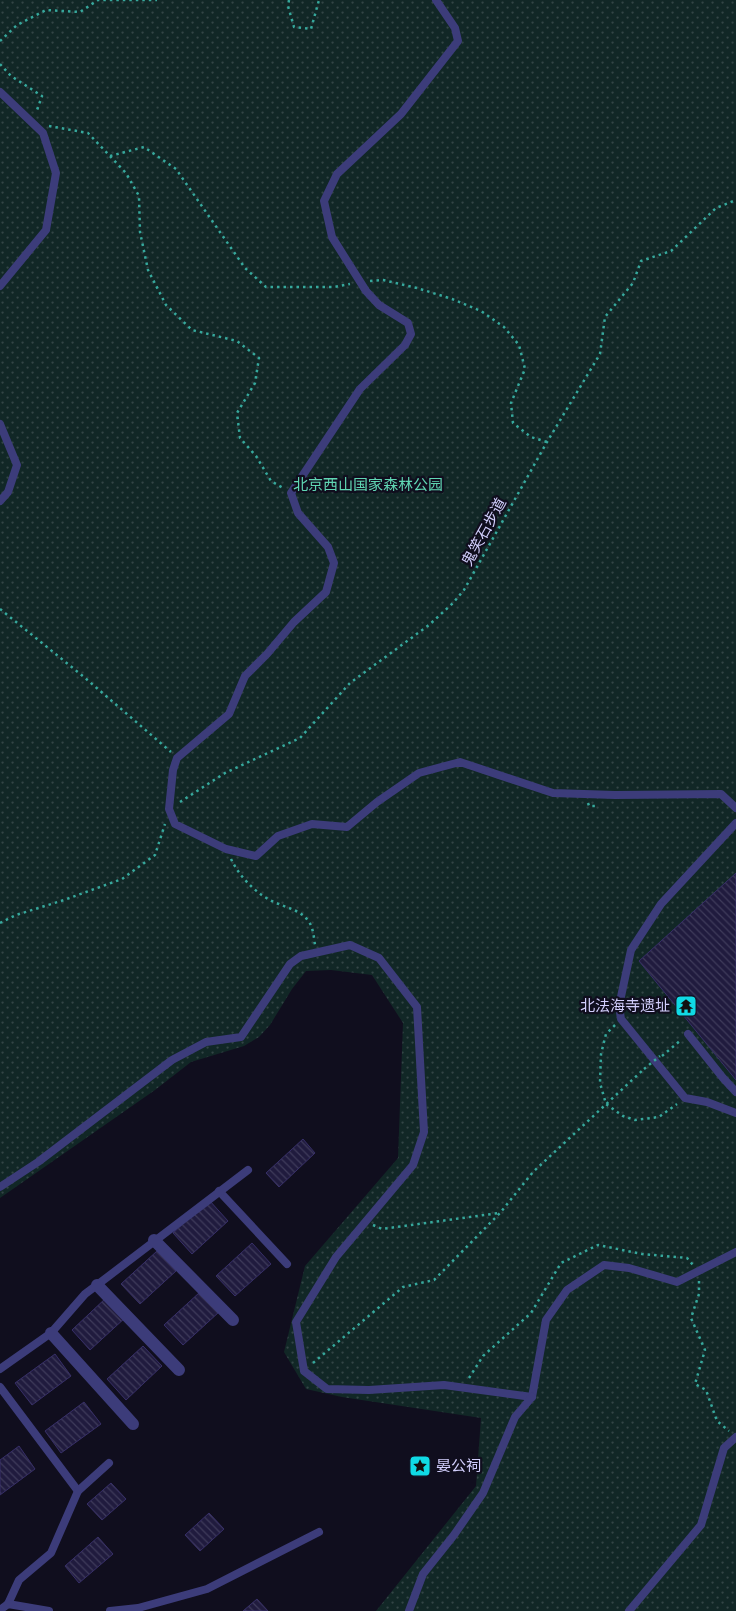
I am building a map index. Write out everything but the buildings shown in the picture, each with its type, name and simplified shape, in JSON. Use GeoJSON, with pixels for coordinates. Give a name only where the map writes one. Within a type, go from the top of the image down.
{"type":"FeatureCollection","features":[{"type":"Feature","properties":{"kind":"street"},"geometry":{"type":"LineString","coordinates":[[154,1240],[232,1320]]}},
{"type":"Feature","properties":{"kind":"street"},"geometry":{"type":"LineString","coordinates":[[97,1285],[179,1370]]}},
{"type":"Feature","properties":{"kind":"street"},"geometry":{"type":"LineString","coordinates":[[51,1333],[133,1424]]}},
{"type":"Feature","properties":{"kind":"lane"},"geometry":{"type":"LineString","coordinates":[[436,0],[454,28],[458,41],[401,114],[337,174],[324,201],[332,237],[366,291],[379,305],[408,323],[411,334],[405,345],[360,389],[291,493],[298,513],[328,546],[334,563],[326,592],[294,622],[267,654],[245,676],[230,714],[177,758],[173,770],[169,809],[175,824],[226,849],[256,856],[278,836],[312,824],[347,827],[377,802],[419,773],[460,762],[554,793],[615,795],[721,794],[736,808]]}},
{"type":"Feature","properties":{"kind":"lane"},"geometry":{"type":"LineString","coordinates":[[0,92],[43,134],[56,173],[46,230],[0,286]]}},
{"type":"Feature","properties":{"kind":"lane"},"geometry":{"type":"LineString","coordinates":[[0,424],[17,465],[8,492],[0,500]]}},
{"type":"Feature","properties":{"kind":"lane"},"geometry":{"type":"LineString","coordinates":[[736,823],[661,904],[631,950],[619,1006],[622,1019],[685,1098],[707,1102],[736,1113]]}},
{"type":"Feature","properties":{"kind":"lane"},"geometry":{"type":"LineString","coordinates":[[0,1187],[38,1162],[172,1060],[206,1042],[241,1037],[290,964],[301,956],[350,946],[379,958],[417,1007],[424,1132],[413,1165],[336,1257],[296,1322],[304,1371],[327,1389],[369,1390],[444,1385],[532,1397]]}},
{"type":"Feature","properties":{"kind":"lane"},"geometry":{"type":"LineString","coordinates":[[688,1034],[736,1092]]}},
{"type":"Feature","properties":{"kind":"lane"},"geometry":{"type":"LineString","coordinates":[[0,1369],[51,1333],[85,1294],[248,1170]]}},
{"type":"Feature","properties":{"kind":"lane"},"geometry":{"type":"LineString","coordinates":[[219,1191],[287,1264]]}},
{"type":"Feature","properties":{"kind":"lane"},"geometry":{"type":"LineString","coordinates":[[409,1611],[423,1574],[454,1535],[483,1493],[515,1417],[532,1397],[546,1320],[567,1290],[604,1265],[629,1268],[676,1282],[736,1252]]}},
{"type":"Feature","properties":{"kind":"lane"},"geometry":{"type":"LineString","coordinates":[[0,1387],[78,1491]]}},
{"type":"Feature","properties":{"kind":"lane"},"geometry":{"type":"LineString","coordinates":[[629,1611],[700,1525],[724,1448],[736,1437]]}},
{"type":"Feature","properties":{"kind":"lane"},"geometry":{"type":"LineString","coordinates":[[0,1610],[8,1604],[19,1580],[51,1554],[78,1491],[109,1464]]}},
{"type":"Feature","properties":{"kind":"lane"},"geometry":{"type":"LineString","coordinates":[[110,1611],[138,1608],[207,1589],[320,1532]]}},
{"type":"Feature","properties":{"kind":"lane"},"geometry":{"type":"LineString","coordinates":[[8,1604],[49,1611]]}},
{"type":"Feature","properties":{"kind":"path"},"geometry":{"type":"LineString","coordinates":[[0,41],[17,25],[46,10],[80,12],[98,0],[157,0]]}},
{"type":"Feature","properties":{"kind":"path"},"geometry":{"type":"LineString","coordinates":[[289,0],[288,6],[294,27],[311,29],[319,0]]}},
{"type":"Feature","properties":{"kind":"path"},"geometry":{"type":"LineString","coordinates":[[0,64],[11,76],[42,96],[33,124],[88,133],[126,174],[139,196],[140,232],[148,270],[166,304],[192,330],[237,341],[259,358],[255,382],[237,413],[240,438],[256,456],[270,481],[291,493]]}},
{"type":"Feature","properties":{"kind":"path","name":"鬼笑石步道"},"geometry":{"type":"LineString","coordinates":[[169,809],[226,773],[300,738],[350,683],[429,625],[453,603],[464,590],[547,442],[600,354],[605,317],[633,283],[641,261],[671,251],[716,208],[736,200]]}},
{"type":"Feature","properties":{"kind":"path"},"geometry":{"type":"LineString","coordinates":[[0,609],[84,676],[177,758]]}},
{"type":"Feature","properties":{"kind":"path"},"geometry":{"type":"LineString","coordinates":[[0,923],[16,914],[64,900],[122,879],[155,855],[169,809]]}},
{"type":"Feature","properties":{"kind":"path"},"geometry":{"type":"LineString","coordinates":[[226,849],[237,871],[254,889],[277,904],[294,909],[310,922],[317,952]]}},
{"type":"Feature","properties":{"kind":"path"},"geometry":{"type":"LineString","coordinates":[[622,1019],[606,1034],[601,1054],[600,1083],[606,1104],[634,1120],[659,1117],[685,1098]]}},
{"type":"Feature","properties":{"kind":"path"},"geometry":{"type":"LineString","coordinates":[[304,1371],[403,1287],[434,1280],[500,1212],[533,1172],[644,1069],[688,1034]]}},
{"type":"Feature","properties":{"kind":"path"},"geometry":{"type":"LineString","coordinates":[[366,1223],[382,1229],[500,1212]]}},
{"type":"Feature","properties":{"kind":"path"},"geometry":{"type":"LineString","coordinates":[[699,1271],[699,1294],[691,1318],[705,1350],[695,1384],[706,1390],[717,1421],[736,1437]]}},
{"type":"Feature","properties":{"kind":"green space","name":"北京西山国家森林公园"},"geometry":{"type":"Polygon","coordinates":[[[0,0],[736,0],[736,1611],[376,1611],[476,1486],[481,1418],[342,1397],[306,1389],[284,1352],[305,1266],[398,1158],[403,1023],[372,975],[331,970],[306,971],[292,989],[270,1025],[259,1037],[244,1046],[191,1062],[155,1090],[0,1198],[0,0]]]}},
{"type":"Feature","properties":{"kind":"place","name":"北法海寺遗址"},"geometry":{"type":"Point","coordinates":[686,1006]}},
{"type":"Feature","properties":{"kind":"place","name":"晏公祠"},"geometry":{"type":"Point","coordinates":[420,1466]}}]}
